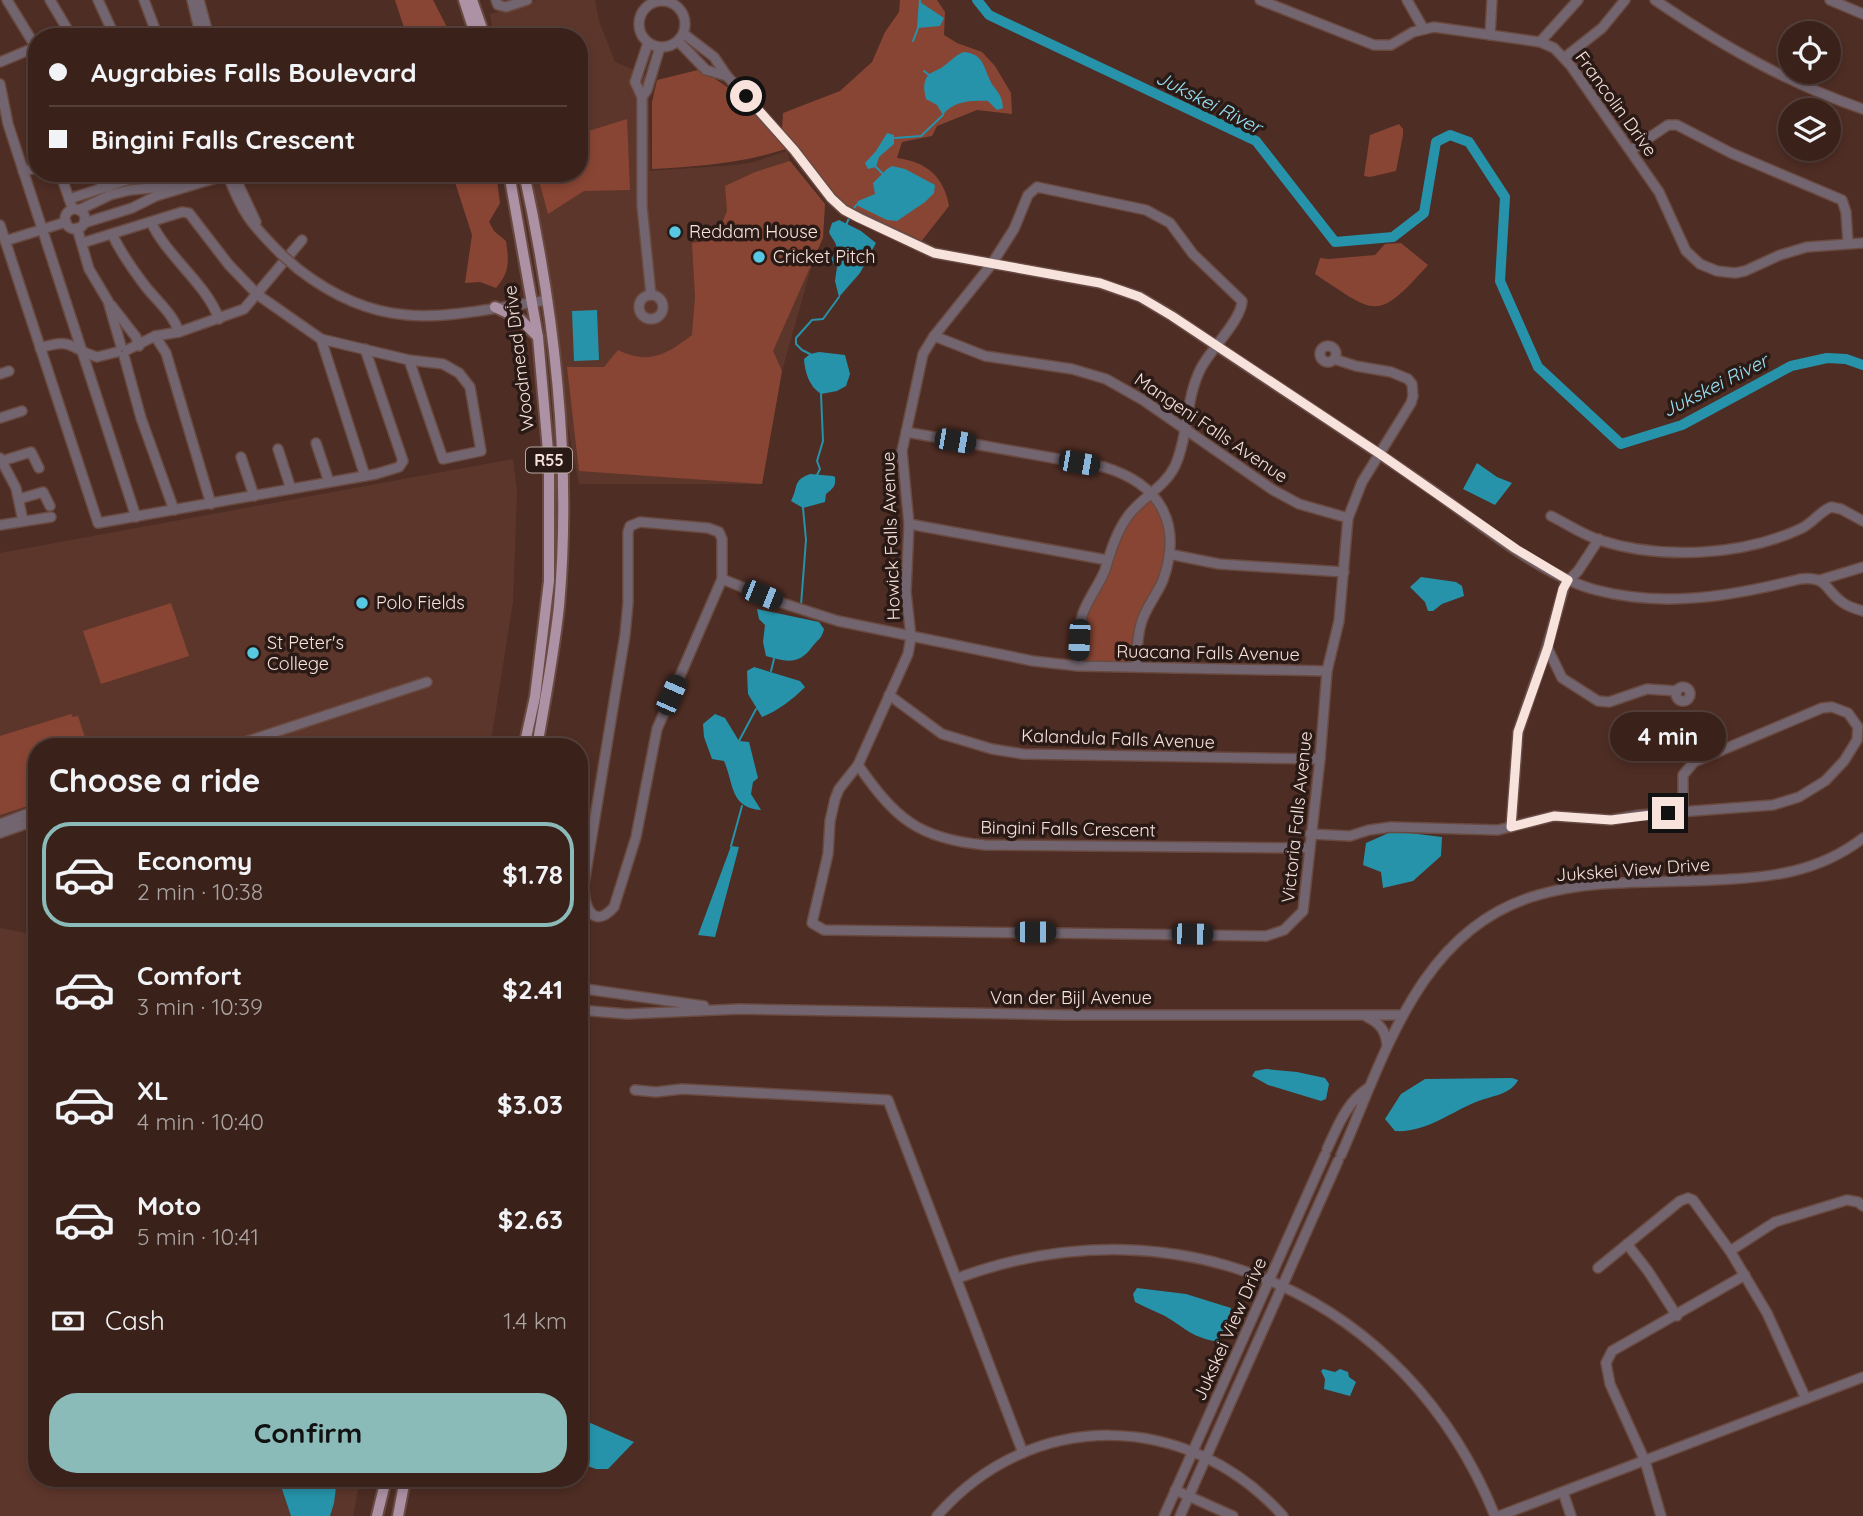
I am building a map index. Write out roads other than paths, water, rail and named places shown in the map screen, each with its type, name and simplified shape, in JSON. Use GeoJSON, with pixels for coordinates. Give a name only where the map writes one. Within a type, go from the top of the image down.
{"type":"FeatureCollection","features":[{"type":"Feature","properties":{"kind":"main road"},"geometry":{"type":"LineString","coordinates":[[464,0],[473,28]]}},
{"type":"Feature","properties":{"kind":"main road"},"geometry":{"type":"LineString","coordinates":[[472,0],[482,28]]}},
{"type":"Feature","properties":{"kind":"main road","name":"Woodmead Drive"},"geometry":{"type":"LineString","coordinates":[[511,182],[538,337],[549,462],[549,581],[539,671],[526,738]]}},
{"type":"Feature","properties":{"kind":"main road","name":"Woodmead Drive"},"geometry":{"type":"LineString","coordinates":[[526,182],[548,300],[559,384],[563,445],[563,523],[555,639],[538,738]]}},
{"type":"Feature","properties":{"kind":"main road"},"geometry":{"type":"LineString","coordinates":[[495,307],[520,318],[538,337]]}},
{"type":"Feature","properties":{"kind":"main road"},"geometry":{"type":"LineString","coordinates":[[377,1516],[384,1487]]}},
{"type":"Feature","properties":{"kind":"main road"},"geometry":{"type":"LineString","coordinates":[[398,1516],[403,1487]]}},
{"type":"Feature","properties":{"kind":"street"},"geometry":{"type":"LineString","coordinates":[[7,0],[28,35]]}},
{"type":"Feature","properties":{"kind":"street"},"geometry":{"type":"LineString","coordinates":[[50,0],[67,28]]}},
{"type":"Feature","properties":{"kind":"street"},"geometry":{"type":"LineString","coordinates":[[98,0],[111,28]]}},
{"type":"Feature","properties":{"kind":"street"},"geometry":{"type":"LineString","coordinates":[[144,0],[155,28]]}},
{"type":"Feature","properties":{"kind":"street"},"geometry":{"type":"LineString","coordinates":[[192,0],[199,28]]}},
{"type":"Feature","properties":{"kind":"street"},"geometry":{"type":"LineString","coordinates":[[200,0],[207,28]]}},
{"type":"Feature","properties":{"kind":"street"},"geometry":{"type":"LineString","coordinates":[[496,0],[498,5],[503,7],[527,0]]}},
{"type":"Feature","properties":{"kind":"street"},"geometry":{"type":"LineString","coordinates":[[661,0],[671,2],[679,7],[684,15],[686,24],[681,38],[670,46],[660,47],[643,38],[639,25],[648,3],[661,0]]}},
{"type":"Feature","properties":{"kind":"street"},"geometry":{"type":"LineString","coordinates":[[1260,0],[1374,45],[1391,45],[1423,28],[1406,0]]}},
{"type":"Feature","properties":{"kind":"street"},"geometry":{"type":"LineString","coordinates":[[1490,35],[1492,0]]}},
{"type":"Feature","properties":{"kind":"street"},"geometry":{"type":"LineString","coordinates":[[1540,42],[1578,0]]}},
{"type":"Feature","properties":{"kind":"street"},"geometry":{"type":"LineString","coordinates":[[1564,58],[1602,28],[1625,0]]}},
{"type":"Feature","properties":{"kind":"street"},"geometry":{"type":"LineString","coordinates":[[1655,0],[1702,32],[1774,73],[1863,109]]}},
{"type":"Feature","properties":{"kind":"street"},"geometry":{"type":"LineString","coordinates":[[1830,0],[1863,14]]}},
{"type":"Feature","properties":{"kind":"street","name":"Francolin Drive"},"geometry":{"type":"LineString","coordinates":[[1423,28],[1458,30],[1540,42],[1555,48],[1659,191],[1686,251],[1707,268],[1735,273],[1807,247],[1863,243]]}},
{"type":"Feature","properties":{"kind":"street"},"geometry":{"type":"LineString","coordinates":[[681,38],[710,53],[844,210],[934,253],[1100,283],[1140,297],[1380,454],[1516,549],[1568,580],[1622,596],[1674,600],[1710,598],[1800,579],[1820,580],[1863,567]]}},
{"type":"Feature","properties":{"kind":"street"},"geometry":{"type":"LineString","coordinates":[[681,38],[706,70],[727,76]]}},
{"type":"Feature","properties":{"kind":"street"},"geometry":{"type":"LineString","coordinates":[[649,43],[635,80],[642,97],[642,206],[651,295]]}},
{"type":"Feature","properties":{"kind":"street"},"geometry":{"type":"LineString","coordinates":[[642,97],[649,86],[660,47]]}},
{"type":"Feature","properties":{"kind":"street"},"geometry":{"type":"LineString","coordinates":[[0,62],[28,51]]}},
{"type":"Feature","properties":{"kind":"street"},"geometry":{"type":"LineString","coordinates":[[0,84],[8,124],[136,517]]}},
{"type":"Feature","properties":{"kind":"street"},"geometry":{"type":"LineString","coordinates":[[1631,150],[1668,125],[1677,125],[1731,153],[1842,200],[1849,243]]}},
{"type":"Feature","properties":{"kind":"street"},"geometry":{"type":"LineString","coordinates":[[23,171],[28,170]]}},
{"type":"Feature","properties":{"kind":"street"},"geometry":{"type":"LineString","coordinates":[[63,182],[69,199],[76,210],[83,214],[80,225],[89,270],[139,345]]}},
{"type":"Feature","properties":{"kind":"street"},"geometry":{"type":"LineString","coordinates":[[101,182],[103,188]]}},
{"type":"Feature","properties":{"kind":"street"},"geometry":{"type":"LineString","coordinates":[[69,199],[120,182]]}},
{"type":"Feature","properties":{"kind":"street"},"geometry":{"type":"LineString","coordinates":[[180,182],[154,192],[132,208],[80,225],[69,227],[66,222],[66,215],[94,201],[125,192],[154,192],[196,182]]}},
{"type":"Feature","properties":{"kind":"street"},"geometry":{"type":"LineString","coordinates":[[233,182],[245,216],[268,242],[298,270],[342,297],[393,313],[424,315],[548,300]]}},
{"type":"Feature","properties":{"kind":"street","name":"Howick Falls Avenue"},"geometry":{"type":"LineString","coordinates":[[824,930],[812,921],[828,854],[832,809],[839,789],[858,765],[908,654],[911,637],[906,592],[909,524],[901,466],[923,354],[934,336],[991,265],[1014,229],[1028,195],[1035,188],[1046,187],[1154,212],[1170,223],[1193,254],[1242,301],[1240,312],[1216,345]]}},
{"type":"Feature","properties":{"kind":"street"},"geometry":{"type":"LineString","coordinates":[[125,192],[132,208]]}},
{"type":"Feature","properties":{"kind":"street"},"geometry":{"type":"LineString","coordinates":[[82,243],[182,212],[189,213],[229,265],[258,295],[321,339],[409,360],[443,364],[459,373],[470,387],[481,451],[443,459],[409,360]]}},
{"type":"Feature","properties":{"kind":"street"},"geometry":{"type":"LineString","coordinates":[[5,241],[66,222]]}},
{"type":"Feature","properties":{"kind":"street"},"geometry":{"type":"LineString","coordinates":[[151,222],[166,248],[214,306],[219,319]]}},
{"type":"Feature","properties":{"kind":"street"},"geometry":{"type":"LineString","coordinates":[[0,225],[96,520],[102,523],[365,476],[399,467],[402,461],[365,349]]}},
{"type":"Feature","properties":{"kind":"street"},"geometry":{"type":"LineString","coordinates":[[112,234],[144,284],[173,318],[179,332]]}},
{"type":"Feature","properties":{"kind":"street"},"geometry":{"type":"LineString","coordinates":[[40,348],[64,343],[97,357],[244,309],[302,240]]}},
{"type":"Feature","properties":{"kind":"street"},"geometry":{"type":"LineString","coordinates":[[108,301],[141,418],[174,510]]}},
{"type":"Feature","properties":{"kind":"street"},"geometry":{"type":"LineString","coordinates":[[155,336],[166,353],[211,504]]}},
{"type":"Feature","properties":{"kind":"street","name":"Mangeni Falls Avenue"},"geometry":{"type":"LineString","coordinates":[[934,336],[985,356],[1072,369],[1106,379],[1133,393],[1283,496],[1299,504],[1348,518]]}},
{"type":"Feature","properties":{"kind":"street"},"geometry":{"type":"LineString","coordinates":[[321,339],[365,476]]}},
{"type":"Feature","properties":{"kind":"street"},"geometry":{"type":"LineString","coordinates":[[1078,666],[1083,614],[1115,536],[1129,515],[1160,487],[1174,468],[1180,454],[1194,382],[1216,345]]}},
{"type":"Feature","properties":{"kind":"street","name":"Victoria Falls Avenue"},"geometry":{"type":"LineString","coordinates":[[824,930],[1271,935],[1284,930],[1303,911],[1327,671],[1339,621],[1348,518],[1362,482],[1413,396],[1412,384],[1408,379],[1391,372],[1334,359]]}},
{"type":"Feature","properties":{"kind":"street"},"geometry":{"type":"LineString","coordinates":[[0,418],[22,411]]}},
{"type":"Feature","properties":{"kind":"street"},"geometry":{"type":"LineString","coordinates":[[906,432],[1104,467],[1138,480],[1152,493],[1162,505],[1167,520],[1169,554],[1162,582],[1141,621],[1136,667]]}},
{"type":"Feature","properties":{"kind":"street"},"geometry":{"type":"LineString","coordinates":[[316,443],[329,482]]}},
{"type":"Feature","properties":{"kind":"street"},"geometry":{"type":"LineString","coordinates":[[278,449],[292,489]]}},
{"type":"Feature","properties":{"kind":"street"},"geometry":{"type":"LineString","coordinates":[[23,521],[13,480],[1,459],[31,452],[39,468]]}},
{"type":"Feature","properties":{"kind":"street"},"geometry":{"type":"LineString","coordinates":[[241,457],[254,496]]}},
{"type":"Feature","properties":{"kind":"street"},"geometry":{"type":"LineString","coordinates":[[19,499],[43,492],[50,506]]}},
{"type":"Feature","properties":{"kind":"street"},"geometry":{"type":"LineString","coordinates":[[1551,516],[1599,539],[1648,550],[1702,551],[1731,548],[1781,536],[1808,525],[1831,507],[1841,509],[1863,521]]}},
{"type":"Feature","properties":{"kind":"street"},"geometry":{"type":"LineString","coordinates":[[0,525],[51,516]]}},
{"type":"Feature","properties":{"kind":"street"},"geometry":{"type":"LineString","coordinates":[[588,860],[625,635],[630,526],[639,522],[708,528],[719,532],[722,539],[722,579],[657,729],[636,836],[614,907],[607,914],[595,914],[588,909]]}},
{"type":"Feature","properties":{"kind":"street"},"geometry":{"type":"LineString","coordinates":[[909,524],[1107,560]]}},
{"type":"Feature","properties":{"kind":"street"},"geometry":{"type":"LineString","coordinates":[[1511,827],[1518,732],[1548,647],[1563,589],[1599,539]]}},
{"type":"Feature","properties":{"kind":"street"},"geometry":{"type":"LineString","coordinates":[[1169,554],[1219,564],[1344,572]]}},
{"type":"Feature","properties":{"kind":"street","name":"Ruacana Falls Avenue"},"geometry":{"type":"LineString","coordinates":[[722,579],[782,603],[838,621],[1033,661],[1078,666],[1327,671]]}},
{"type":"Feature","properties":{"kind":"street"},"geometry":{"type":"LineString","coordinates":[[1820,580],[1843,603],[1863,611]]}},
{"type":"Feature","properties":{"kind":"street"},"geometry":{"type":"LineString","coordinates":[[1548,647],[1562,678],[1598,701],[1609,702],[1647,689],[1677,691]]}},
{"type":"Feature","properties":{"kind":"street"},"geometry":{"type":"LineString","coordinates":[[257,738],[428,682]]}},
{"type":"Feature","properties":{"kind":"street","name":"Kalandula Falls Avenue"},"geometry":{"type":"LineString","coordinates":[[889,695],[942,734],[992,749],[1023,754],[1320,759]]}},
{"type":"Feature","properties":{"kind":"street"},"geometry":{"type":"LineString","coordinates":[[1310,834],[1350,836],[1391,827],[1489,830],[1554,816],[1611,820],[1683,811],[1757,808],[1780,804],[1799,797],[1825,781],[1853,748],[1858,734],[1854,719],[1840,709],[1822,708],[1695,762],[1683,775],[1683,811]]}},
{"type":"Feature","properties":{"kind":"street","name":"Bingini Falls Crescent"},"geometry":{"type":"LineString","coordinates":[[858,765],[893,811],[908,822],[957,842],[985,845],[1308,848]]}},
{"type":"Feature","properties":{"kind":"street"},"geometry":{"type":"LineString","coordinates":[[0,824],[28,813]]}},
{"type":"Feature","properties":{"kind":"street"},"geometry":{"type":"LineString","coordinates":[[0,833],[28,823]]}},
{"type":"Feature","properties":{"kind":"street","name":"Jukskei View Drive"},"geometry":{"type":"LineString","coordinates":[[1180,1516],[1402,1015],[1428,973],[1452,945],[1487,918],[1526,899],[1580,887],[1751,878],[1794,873],[1821,863],[1863,838]]}},
{"type":"Feature","properties":{"kind":"street","name":"Van der Bijl Avenue"},"geometry":{"type":"LineString","coordinates":[[588,990],[661,1002],[740,1009]]}},
{"type":"Feature","properties":{"kind":"street","name":"Van der Bijl Avenue"},"geometry":{"type":"LineString","coordinates":[[588,1011],[627,1014],[740,1009],[1067,1015],[1402,1015]]}},
{"type":"Feature","properties":{"kind":"street"},"geometry":{"type":"LineString","coordinates":[[1365,1016],[1381,1026],[1387,1037],[1388,1048]]}},
{"type":"Feature","properties":{"kind":"street","name":"Jukskei View Drive"},"geometry":{"type":"LineString","coordinates":[[1164,1516],[1340,1122],[1353,1099],[1368,1087]]}},
{"type":"Feature","properties":{"kind":"street"},"geometry":{"type":"LineString","coordinates":[[635,1090],[656,1092],[682,1089],[888,1101],[1023,1453]]}},
{"type":"Feature","properties":{"kind":"street"},"geometry":{"type":"LineString","coordinates":[[1340,1122],[1353,1128]]}},
{"type":"Feature","properties":{"kind":"street"},"geometry":{"type":"LineString","coordinates":[[1324,1156],[1338,1161]]}},
{"type":"Feature","properties":{"kind":"street"},"geometry":{"type":"LineString","coordinates":[[1598,1268],[1680,1201],[1688,1198],[1693,1200],[1745,1275],[1775,1329],[1806,1399]]}},
{"type":"Feature","properties":{"kind":"street"},"geometry":{"type":"LineString","coordinates":[[1730,1251],[1783,1219],[1847,1200],[1863,1206]]}},
{"type":"Feature","properties":{"kind":"street"},"geometry":{"type":"LineString","coordinates":[[1628,1244],[1677,1315]]}},
{"type":"Feature","properties":{"kind":"street"},"geometry":{"type":"LineString","coordinates":[[958,1278],[1019,1258],[1095,1249],[1171,1253],[1269,1279],[1307,1297],[1360,1333],[1408,1375],[1458,1440],[1497,1516],[1863,1377]]}},
{"type":"Feature","properties":{"kind":"street"},"geometry":{"type":"LineString","coordinates":[[1661,1516],[1644,1461],[1611,1384],[1606,1363],[1608,1355],[1618,1346],[1745,1275]]}},
{"type":"Feature","properties":{"kind":"street"},"geometry":{"type":"LineString","coordinates":[[937,1516],[971,1482],[1023,1453],[1066,1439],[1102,1435],[1137,1436],[1193,1450],[1251,1485],[1283,1516]]}},
{"type":"Feature","properties":{"kind":"street"},"geometry":{"type":"LineString","coordinates":[[1175,1490],[1233,1516]]}},
{"type":"Feature","properties":{"kind":"street"},"geometry":{"type":"LineString","coordinates":[[1563,1492],[1571,1516]]}},
{"type":"Feature","properties":{"kind":"water"},"geometry":{"type":"Polygon","coordinates":[[[920,2],[944,18],[940,26],[918,28],[920,2]]]}},
{"type":"Feature","properties":{"kind":"water"},"geometry":{"type":"Polygon","coordinates":[[[964,52],[981,60],[1001,98],[1003,108],[997,110],[988,101],[969,101],[957,104],[943,115],[937,105],[926,99],[924,85],[928,75],[964,52]]]}},
{"type":"Feature","properties":{"kind":"water"},"geometry":{"type":"Polygon","coordinates":[[[887,133],[894,135],[894,144],[879,157],[876,167],[868,169],[865,163],[887,133]]]}},
{"type":"Feature","properties":{"kind":"water"},"geometry":{"type":"Polygon","coordinates":[[[892,166],[905,169],[935,185],[934,193],[925,202],[897,221],[887,220],[856,205],[858,201],[875,194],[873,183],[892,166]]]}},
{"type":"Feature","properties":{"kind":"water"},"geometry":{"type":"Polygon","coordinates":[[[839,220],[861,231],[876,243],[860,273],[839,297],[835,281],[837,267],[832,263],[836,245],[829,232],[832,223],[839,220]]]}},
{"type":"Feature","properties":{"kind":"water"},"geometry":{"type":"Polygon","coordinates":[[[597,310],[599,360],[574,361],[572,311],[597,310]]]}},
{"type":"Feature","properties":{"kind":"water"},"geometry":{"type":"Polygon","coordinates":[[[819,352],[845,355],[850,374],[846,386],[821,394],[813,387],[804,359],[819,352]]]}},
{"type":"Feature","properties":{"kind":"water"},"geometry":{"type":"Polygon","coordinates":[[[1477,463],[1497,477],[1512,483],[1495,505],[1463,489],[1477,463]]]}},
{"type":"Feature","properties":{"kind":"water"},"geometry":{"type":"Polygon","coordinates":[[[810,474],[833,476],[835,483],[826,494],[825,502],[803,508],[791,501],[798,482],[810,474]]]}},
{"type":"Feature","properties":{"kind":"water"},"geometry":{"type":"Polygon","coordinates":[[[1421,577],[1456,582],[1462,586],[1464,596],[1428,611],[1425,602],[1410,587],[1421,577]]]}},
{"type":"Feature","properties":{"kind":"water"},"geometry":{"type":"Polygon","coordinates":[[[757,609],[819,622],[824,629],[821,637],[802,657],[786,661],[766,656],[763,642],[765,625],[759,619],[757,609]]]}},
{"type":"Feature","properties":{"kind":"water"},"geometry":{"type":"Polygon","coordinates":[[[754,667],[800,681],[805,687],[785,704],[762,717],[748,694],[747,671],[754,667]]]}},
{"type":"Feature","properties":{"kind":"water"},"geometry":{"type":"Polygon","coordinates":[[[715,714],[725,718],[739,741],[749,742],[758,778],[753,782],[751,794],[761,810],[744,805],[738,800],[724,761],[712,759],[704,737],[703,724],[715,714]]]}},
{"type":"Feature","properties":{"kind":"water"},"geometry":{"type":"Polygon","coordinates":[[[1393,831],[1442,837],[1441,856],[1413,881],[1383,888],[1381,872],[1363,865],[1366,843],[1393,831]]]}},
{"type":"Feature","properties":{"kind":"water"},"geometry":{"type":"Polygon","coordinates":[[[731,846],[739,847],[715,937],[698,935],[731,846]]]}},
{"type":"Feature","properties":{"kind":"water"},"geometry":{"type":"Polygon","coordinates":[[[1266,1069],[1325,1078],[1329,1084],[1326,1099],[1321,1101],[1268,1085],[1252,1076],[1255,1071],[1266,1069]]]}},
{"type":"Feature","properties":{"kind":"water"},"geometry":{"type":"Polygon","coordinates":[[[1425,1079],[1518,1080],[1505,1092],[1476,1102],[1427,1126],[1395,1131],[1385,1119],[1401,1094],[1425,1079]]]}},
{"type":"Feature","properties":{"kind":"water"},"geometry":{"type":"Polygon","coordinates":[[[1137,1288],[1186,1294],[1231,1308],[1220,1342],[1196,1335],[1135,1302],[1133,1294],[1137,1288]]]}},
{"type":"Feature","properties":{"kind":"water"},"geometry":{"type":"Polygon","coordinates":[[[1323,1369],[1348,1372],[1349,1377],[1356,1382],[1350,1396],[1324,1389],[1323,1369]]]}},
{"type":"Feature","properties":{"kind":"water"},"geometry":{"type":"Polygon","coordinates":[[[588,1422],[634,1442],[608,1469],[588,1466],[588,1422]]]}},
{"type":"Feature","properties":{"kind":"water"},"geometry":{"type":"Polygon","coordinates":[[[336,1487],[330,1516],[291,1516],[282,1489],[336,1487]]]}},
{"type":"Feature","properties":{"kind":"waterway"},"geometry":{"type":"LineString","coordinates":[[913,41],[918,28],[920,0]]}},
{"type":"Feature","properties":{"kind":"waterway","name":"Jukskei River"},"geometry":{"type":"LineString","coordinates":[[977,0],[989,15],[1256,141],[1335,242],[1393,237],[1424,213],[1436,142],[1450,135],[1469,142],[1505,197],[1500,281],[1538,367],[1621,444],[1682,425],[1791,366],[1827,358],[1846,359],[1863,365]]}},
{"type":"Feature","properties":{"kind":"waterway"},"geometry":{"type":"LineString","coordinates":[[924,71],[929,75]]}},
{"type":"Feature","properties":{"kind":"waterway"},"geometry":{"type":"LineString","coordinates":[[895,138],[921,136],[943,115]]}},
{"type":"Feature","properties":{"kind":"waterway"},"geometry":{"type":"LineString","coordinates":[[876,167],[882,173]]}},
{"type":"Feature","properties":{"kind":"waterway"},"geometry":{"type":"LineString","coordinates":[[853,211],[856,205]]}},
{"type":"Feature","properties":{"kind":"waterway"},"geometry":{"type":"LineString","coordinates":[[846,225],[850,216]]}},
{"type":"Feature","properties":{"kind":"waterway"},"geometry":{"type":"LineString","coordinates":[[810,354],[796,344],[796,338],[812,320],[823,319],[839,297]]}},
{"type":"Feature","properties":{"kind":"waterway"},"geometry":{"type":"LineString","coordinates":[[817,475],[820,469],[817,461],[823,441],[821,394]]}},
{"type":"Feature","properties":{"kind":"waterway"},"geometry":{"type":"LineString","coordinates":[[801,605],[806,540],[803,508]]}},
{"type":"Feature","properties":{"kind":"waterway"},"geometry":{"type":"LineString","coordinates":[[771,671],[774,659]]}},
{"type":"Feature","properties":{"kind":"waterway"},"geometry":{"type":"LineString","coordinates":[[739,741],[756,709]]}},
{"type":"Feature","properties":{"kind":"waterway"},"geometry":{"type":"LineString","coordinates":[[731,846],[742,806]]}},
{"type":"Feature","properties":{"kind":"place","name":"Reddam House"},"geometry":{"type":"Point","coordinates":[675,232]}},
{"type":"Feature","properties":{"kind":"place","name":"Cricket Pitch"},"geometry":{"type":"Point","coordinates":[759,257]}},
{"type":"Feature","properties":{"kind":"place","name":"Polo Fields"},"geometry":{"type":"Point","coordinates":[362,603]}},
{"type":"Feature","properties":{"kind":"place","name":"St Peter's College"},"geometry":{"type":"Point","coordinates":[253,653]}}]}
